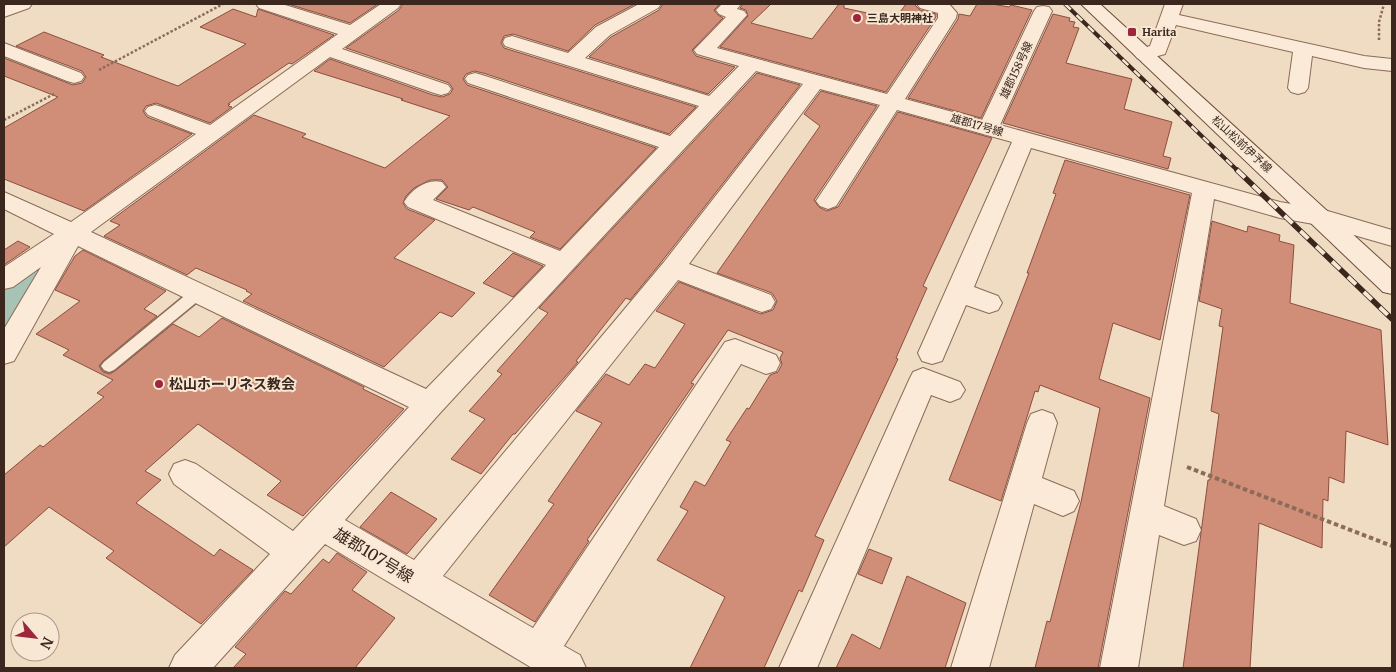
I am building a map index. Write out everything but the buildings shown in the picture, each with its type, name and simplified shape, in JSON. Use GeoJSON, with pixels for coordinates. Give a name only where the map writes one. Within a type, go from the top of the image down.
{"type":"FeatureCollection","features":[{"type":"Feature","properties":{"kind":"street"},"geometry":{"type":"LineString","coordinates":[[4,12],[23,4]]}},
{"type":"Feature","properties":{"kind":"street"},"geometry":{"type":"LineString","coordinates":[[265,4],[352,32]]}},
{"type":"Feature","properties":{"kind":"street"},"geometry":{"type":"LineString","coordinates":[[4,280],[73,233],[392,4]]}},
{"type":"Feature","properties":{"kind":"street"},"geometry":{"type":"LineString","coordinates":[[612,4],[634,14]]}},
{"type":"Feature","properties":{"kind":"street"},"geometry":{"type":"LineString","coordinates":[[572,60],[603,31],[652,4]]}},
{"type":"Feature","properties":{"kind":"street","name":"雄郡17号線"},"geometry":{"type":"LineString","coordinates":[[732,4],[725,10],[738,15],[704,50],[753,62],[1280,210],[1321,218],[1392,238]]}},
{"type":"Feature","properties":{"kind":"street"},"geometry":{"type":"LineString","coordinates":[[828,201],[947,18],[948,13],[944,9],[926,4]]}},
{"type":"Feature","properties":{"kind":"street","name":"松山松前伊予線"},"geometry":{"type":"LineString","coordinates":[[1090,4],[1392,285]]}},
{"type":"Feature","properties":{"kind":"street","name":"雄郡158号線"},"geometry":{"type":"LineString","coordinates":[[988,129],[1043,11]]}},
{"type":"Feature","properties":{"kind":"street"},"geometry":{"type":"LineString","coordinates":[[1144,54],[1158,50],[1171,11],[1303,48],[1385,64]]}},
{"type":"Feature","properties":{"kind":"street"},"geometry":{"type":"LineString","coordinates":[[512,42],[714,104]]}},
{"type":"Feature","properties":{"kind":"street"},"geometry":{"type":"LineString","coordinates":[[1298,88],[1303,48]]}},
{"type":"Feature","properties":{"kind":"street"},"geometry":{"type":"LineString","coordinates":[[4,49],[86,73]]}},
{"type":"Feature","properties":{"kind":"street"},"geometry":{"type":"LineString","coordinates":[[327,50],[441,88]]}},
{"type":"Feature","properties":{"kind":"street","name":"雄郡107号線"},"geometry":{"type":"LineString","coordinates":[[553,660],[322,524],[430,404],[753,62]]}},
{"type":"Feature","properties":{"kind":"street"},"geometry":{"type":"LineString","coordinates":[[55,90],[86,73]]}},
{"type":"Feature","properties":{"kind":"street"},"geometry":{"type":"LineString","coordinates":[[475,79],[674,145]]}},
{"type":"Feature","properties":{"kind":"street"},"geometry":{"type":"LineString","coordinates":[[418,581],[673,268],[816,80]]}},
{"type":"Feature","properties":{"kind":"street"},"geometry":{"type":"LineString","coordinates":[[154,112],[212,133]]}},
{"type":"Feature","properties":{"kind":"street"},"geometry":{"type":"LineString","coordinates":[[932,353],[1024,139]]}},
{"type":"Feature","properties":{"kind":"street"},"geometry":{"type":"LineString","coordinates":[[434,187],[416,202],[564,262]]}},
{"type":"Feature","properties":{"kind":"street"},"geometry":{"type":"LineString","coordinates":[[1119,668],[1204,189]]}},
{"type":"Feature","properties":{"kind":"street"},"geometry":{"type":"LineString","coordinates":[[4,200],[430,404]]}},
{"type":"Feature","properties":{"kind":"street"},"geometry":{"type":"LineString","coordinates":[[4,353],[73,233]]}},
{"type":"Feature","properties":{"kind":"street"},"geometry":{"type":"LineString","coordinates":[[673,268],[762,302]]}},
{"type":"Feature","properties":{"kind":"street"},"geometry":{"type":"LineString","coordinates":[[958,292],[989,302]]}},
{"type":"Feature","properties":{"kind":"street"},"geometry":{"type":"LineString","coordinates":[[553,660],[735,350],[766,363]]}},
{"type":"Feature","properties":{"kind":"street"},"geometry":{"type":"LineString","coordinates":[[798,668],[923,380],[950,390]]}},
{"type":"Feature","properties":{"kind":"street"},"geometry":{"type":"LineString","coordinates":[[970,668],[1042,423]]}},
{"type":"Feature","properties":{"kind":"street"},"geometry":{"type":"LineString","coordinates":[[185,474],[295,552]]}},
{"type":"Feature","properties":{"kind":"street"},"geometry":{"type":"LineString","coordinates":[[1023,485],[1063,501]]}},
{"type":"Feature","properties":{"kind":"street"},"geometry":{"type":"LineString","coordinates":[[1146,514],[1184,530]]}},
{"type":"Feature","properties":{"kind":"street"},"geometry":{"type":"LineString","coordinates":[[188,668],[322,524]]}},
{"type":"Feature","properties":{"kind":"lane"},"geometry":{"type":"LineString","coordinates":[[108,366],[198,293]]}},
{"type":"Feature","properties":{"kind":"path"},"geometry":{"type":"LineString","coordinates":[[86,73],[223,4]]}},
{"type":"Feature","properties":{"kind":"path"},"geometry":{"type":"LineString","coordinates":[[1384,4],[1380,22],[1385,64]]}},
{"type":"Feature","properties":{"kind":"path"},"geometry":{"type":"LineString","coordinates":[[4,120],[55,90]]}},
{"type":"Feature","properties":{"kind":"path"},"geometry":{"type":"LineString","coordinates":[[1156,455],[1392,546]]}},
{"type":"Feature","properties":{"kind":"waterway"},"geometry":{"type":"LineString","coordinates":[[4,324],[34,274]]}},
{"type":"Feature","properties":{"kind":"railway"},"geometry":{"type":"LineString","coordinates":[[1065,4],[1238,171]]}},
{"type":"Feature","properties":{"kind":"railway"},"geometry":{"type":"LineString","coordinates":[[1237,170],[1392,319]]}},
{"type":"Feature","properties":{"kind":"place","name":"三島大明神社"},"geometry":{"type":"Point","coordinates":[857,18]}},
{"type":"Feature","properties":{"kind":"place","name":"Harita"},"geometry":{"type":"Point","coordinates":[1132,32]}},
{"type":"Feature","properties":{"kind":"place","name":"松山ホーリネス教会"},"geometry":{"type":"Point","coordinates":[159,384]}}]}
